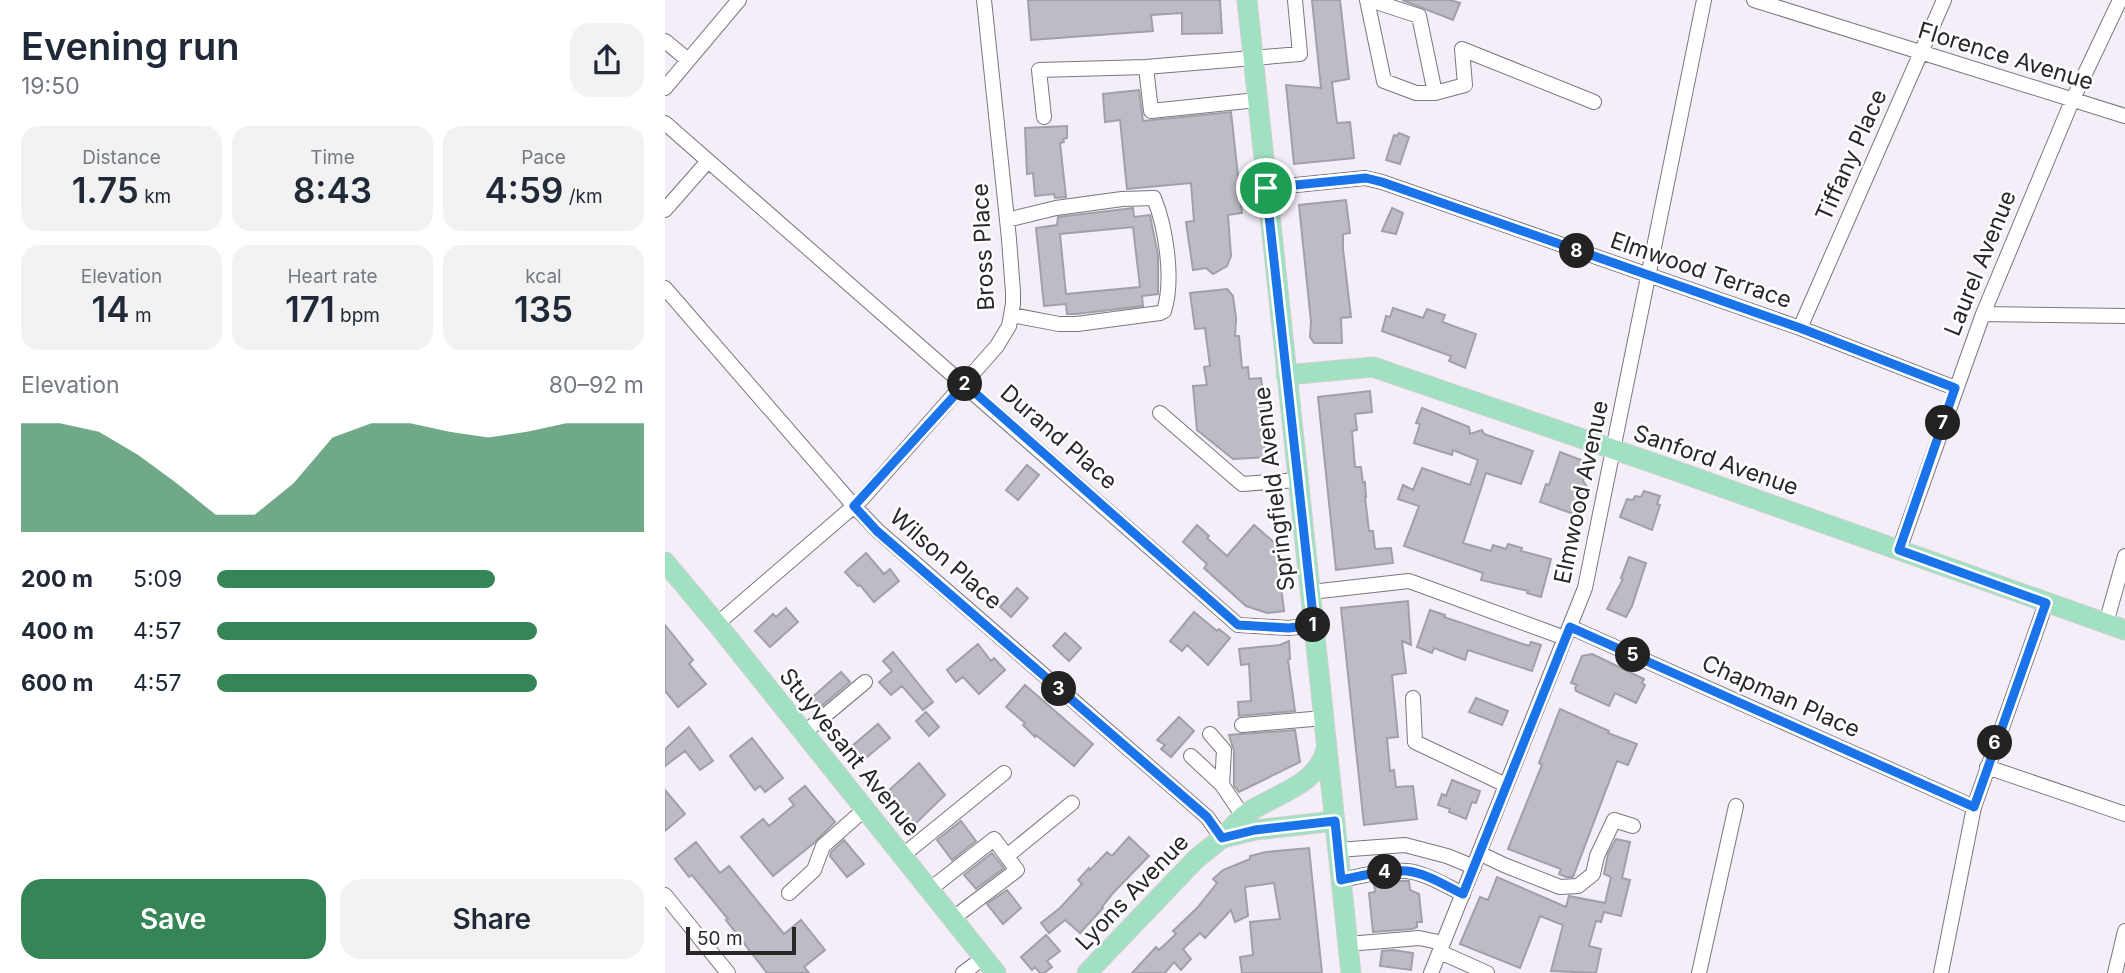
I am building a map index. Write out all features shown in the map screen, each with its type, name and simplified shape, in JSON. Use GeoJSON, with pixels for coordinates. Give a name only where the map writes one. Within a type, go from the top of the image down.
{"type":"FeatureCollection","features":[{"type":"Feature","properties":{"kind":"main road","name":"Springfield Avenue"},"geometry":{"type":"LineString","coordinates":[[1247,0],[1351,973]]}},
{"type":"Feature","properties":{"kind":"main road","name":"Sanford Avenue"},"geometry":{"type":"LineString","coordinates":[[1286,375],[1373,367],[2116,626]]}},
{"type":"Feature","properties":{"kind":"main road","name":"Stuyvesant Avenue"},"geometry":{"type":"LineString","coordinates":[[665,562],[989,965]]}},
{"type":"Feature","properties":{"kind":"main road"},"geometry":{"type":"LineString","coordinates":[[1222,838],[1243,816],[1311,776],[1320,766],[1327,744]]}},
{"type":"Feature","properties":{"kind":"main road","name":"Lyons Avenue"},"geometry":{"type":"LineString","coordinates":[[1087,973],[1196,859],[1222,838],[1264,828],[1335,821]]}},
{"type":"Feature","properties":{"kind":"street"},"geometry":{"type":"LineString","coordinates":[[665,88],[739,0]]}},
{"type":"Feature","properties":{"kind":"street","name":"Bross Place"},"geometry":{"type":"LineString","coordinates":[[717,624],[854,506],[1005,336],[1012,315],[1013,292],[983,0]]}},
{"type":"Feature","properties":{"kind":"street"},"geometry":{"type":"LineString","coordinates":[[1044,117],[1039,70],[1146,66],[1300,54],[1295,0]]}},
{"type":"Feature","properties":{"kind":"street"},"geometry":{"type":"LineString","coordinates":[[1435,93],[1419,16],[1368,0],[1384,81],[1416,93],[1435,93],[1465,85],[1462,49],[1594,102]]}},
{"type":"Feature","properties":{"kind":"street","name":"Elmwood Avenue"},"geometry":{"type":"LineString","coordinates":[[1431,973],[1585,588],[1704,0]]}},
{"type":"Feature","properties":{"kind":"street","name":"Florence Avenue"},"geometry":{"type":"LineString","coordinates":[[1754,0],[2125,116]]}},
{"type":"Feature","properties":{"kind":"street","name":"Tiffany Place"},"geometry":{"type":"LineString","coordinates":[[1800,328],[1944,0]]}},
{"type":"Feature","properties":{"kind":"street","name":"Laurel Avenue"},"geometry":{"type":"LineString","coordinates":[[1899,550],[1983,314],[2072,101],[2120,0]]}},
{"type":"Feature","properties":{"kind":"street"},"geometry":{"type":"LineString","coordinates":[[665,41],[688,60]]}},
{"type":"Feature","properties":{"kind":"street"},"geometry":{"type":"LineString","coordinates":[[1146,66],[1151,111],[1257,100]]}},
{"type":"Feature","properties":{"kind":"street","name":"Durand Place"},"geometry":{"type":"LineString","coordinates":[[665,122],[1238,625],[1289,628],[1314,625]]}},
{"type":"Feature","properties":{"kind":"street"},"geometry":{"type":"LineString","coordinates":[[665,210],[708,161]]}},
{"type":"Feature","properties":{"kind":"street","name":"Elmwood Terrace"},"geometry":{"type":"LineString","coordinates":[[1266,188],[1366,178],[1382,182],[1800,328],[1955,388]]}},
{"type":"Feature","properties":{"kind":"street"},"geometry":{"type":"LineString","coordinates":[[1007,220],[1056,208],[1122,199],[1154,198],[1160,215],[1169,273],[1164,312],[1077,324],[1059,324],[1012,315]]}},
{"type":"Feature","properties":{"kind":"street","name":"Wilson Place"},"geometry":{"type":"LineString","coordinates":[[665,288],[877,531],[1207,817],[1222,838]]}},
{"type":"Feature","properties":{"kind":"street"},"geometry":{"type":"LineString","coordinates":[[1983,314],[2125,316]]}},
{"type":"Feature","properties":{"kind":"street"},"geometry":{"type":"LineString","coordinates":[[1160,413],[1242,484],[1298,480]]}},
{"type":"Feature","properties":{"kind":"street"},"geometry":{"type":"LineString","coordinates":[[2116,626],[2125,556]]}},
{"type":"Feature","properties":{"kind":"street","name":"Chapman Place"},"geometry":{"type":"LineString","coordinates":[[1311,592],[1409,581],[1567,632],[1974,807]]}},
{"type":"Feature","properties":{"kind":"street"},"geometry":{"type":"LineString","coordinates":[[1941,973],[1974,807],[2046,603]]}},
{"type":"Feature","properties":{"kind":"street"},"geometry":{"type":"LineString","coordinates":[[804,733],[865,682]]}},
{"type":"Feature","properties":{"kind":"street"},"geometry":{"type":"LineString","coordinates":[[1413,698],[1415,742],[1506,785]]}},
{"type":"Feature","properties":{"kind":"street"},"geometry":{"type":"LineString","coordinates":[[1242,725],[1324,718]]}},
{"type":"Feature","properties":{"kind":"street"},"geometry":{"type":"LineString","coordinates":[[1210,734],[1224,750],[1222,785]]}},
{"type":"Feature","properties":{"kind":"street"},"geometry":{"type":"LineString","coordinates":[[1191,756],[1222,785],[1243,816]]}},
{"type":"Feature","properties":{"kind":"street"},"geometry":{"type":"LineString","coordinates":[[1987,767],[2125,814]]}},
{"type":"Feature","properties":{"kind":"street"},"geometry":{"type":"LineString","coordinates":[[902,856],[1004,773]]}},
{"type":"Feature","properties":{"kind":"street"},"geometry":{"type":"LineString","coordinates":[[1006,856],[1072,803]]}},
{"type":"Feature","properties":{"kind":"street"},"geometry":{"type":"LineString","coordinates":[[1699,973],[1736,806]]}},
{"type":"Feature","properties":{"kind":"street"},"geometry":{"type":"LineString","coordinates":[[789,892],[814,870],[823,846],[865,809]]}},
{"type":"Feature","properties":{"kind":"street"},"geometry":{"type":"LineString","coordinates":[[1479,853],[1560,887],[1569,888],[1578,886],[1593,874],[1597,856],[1614,820],[1633,826]]}},
{"type":"Feature","properties":{"kind":"street"},"geometry":{"type":"LineString","coordinates":[[929,890],[994,839],[1017,870],[952,919]]}},
{"type":"Feature","properties":{"kind":"street"},"geometry":{"type":"LineString","coordinates":[[1338,850],[1405,845],[1447,856],[1474,867]]}},
{"type":"Feature","properties":{"kind":"street"},"geometry":{"type":"LineString","coordinates":[[1341,880],[1383,872],[1408,871],[1463,894]]}},
{"type":"Feature","properties":{"kind":"street"},"geometry":{"type":"LineString","coordinates":[[665,895],[728,973]]}},
{"type":"Feature","properties":{"kind":"street"},"geometry":{"type":"LineString","coordinates":[[2119,966],[2125,930]]}},
{"type":"Feature","properties":{"kind":"street"},"geometry":{"type":"LineString","coordinates":[[1348,944],[1419,938],[1487,973]]}},
{"type":"Feature","properties":{"kind":"street"},"geometry":{"type":"LineString","coordinates":[[963,973],[989,965]]}},
{"type":"Feature","properties":{"kind":"building"},"geometry":{"type":"Polygon","coordinates":[[[1028,0],[1220,0],[1222,33],[1182,34],[1182,13],[1151,15],[1153,31],[1031,40],[1028,0]]]}},
{"type":"Feature","properties":{"kind":"building"},"geometry":{"type":"Polygon","coordinates":[[[1312,0],[1340,0],[1349,79],[1332,82],[1337,123],[1350,122],[1354,158],[1294,164],[1286,85],[1321,88],[1312,0]]]}},
{"type":"Feature","properties":{"kind":"building"},"geometry":{"type":"Polygon","coordinates":[[[1402,0],[1450,0],[1460,3],[1453,20],[1402,0]]]}},
{"type":"Feature","properties":{"kind":"building"},"geometry":{"type":"Polygon","coordinates":[[[1139,90],[1143,121],[1231,112],[1242,213],[1228,215],[1231,256],[1227,266],[1213,274],[1206,268],[1193,270],[1186,222],[1194,221],[1191,183],[1127,189],[1120,120],[1105,122],[1103,94],[1139,90]]]}},
{"type":"Feature","properties":{"kind":"building"},"geometry":{"type":"Polygon","coordinates":[[[1067,126],[1067,138],[1060,143],[1066,197],[1055,198],[1054,194],[1035,196],[1033,173],[1027,174],[1025,128],[1067,126]]]}},
{"type":"Feature","properties":{"kind":"building"},"geometry":{"type":"Polygon","coordinates":[[[1399,133],[1409,137],[1400,164],[1386,160],[1394,135],[1399,133]]]}},
{"type":"Feature","properties":{"kind":"building"},"geometry":{"type":"Polygon","coordinates":[[[1346,200],[1350,233],[1343,234],[1343,249],[1351,317],[1341,318],[1342,343],[1314,343],[1310,337],[1311,322],[1299,205],[1346,200]]]}},
{"type":"Feature","properties":{"kind":"building"},"geometry":{"type":"Polygon","coordinates":[[[1133,208],[1134,217],[1150,215],[1158,255],[1158,294],[1142,296],[1143,306],[1076,314],[1067,314],[1066,304],[1044,306],[1036,228],[1057,225],[1058,217],[1133,208]],[[1133,227],[1060,234],[1066,294],[1140,287],[1133,227]]]}},
{"type":"Feature","properties":{"kind":"building"},"geometry":{"type":"Polygon","coordinates":[[[1392,208],[1403,213],[1396,234],[1382,231],[1392,208]]]}},
{"type":"Feature","properties":{"kind":"building"},"geometry":{"type":"Polygon","coordinates":[[[1227,289],[1233,296],[1235,336],[1239,336],[1242,368],[1248,367],[1249,379],[1261,378],[1270,457],[1233,459],[1197,430],[1193,386],[1207,385],[1204,367],[1210,366],[1205,328],[1195,329],[1190,293],[1227,289]]]}},
{"type":"Feature","properties":{"kind":"building"},"geometry":{"type":"Polygon","coordinates":[[[1393,308],[1423,318],[1427,309],[1445,315],[1442,322],[1476,334],[1465,368],[1449,361],[1451,356],[1382,331],[1386,316],[1390,317],[1393,308]]]}},
{"type":"Feature","properties":{"kind":"building"},"geometry":{"type":"Polygon","coordinates":[[[1370,391],[1372,412],[1355,414],[1357,430],[1352,431],[1355,467],[1361,467],[1363,483],[1365,482],[1369,531],[1373,531],[1375,549],[1391,548],[1393,563],[1336,570],[1318,397],[1370,391]]]}},
{"type":"Feature","properties":{"kind":"building"},"geometry":{"type":"Polygon","coordinates":[[[1422,408],[1469,427],[1470,434],[1482,430],[1484,434],[1533,451],[1521,484],[1486,473],[1463,543],[1491,551],[1493,545],[1506,549],[1508,544],[1522,548],[1521,551],[1551,559],[1541,597],[1527,593],[1528,591],[1481,580],[1483,573],[1404,546],[1419,506],[1398,499],[1403,485],[1413,490],[1422,468],[1470,485],[1478,460],[1453,450],[1452,455],[1414,443],[1420,424],[1416,423],[1422,408]]]}},
{"type":"Feature","properties":{"kind":"building"},"geometry":{"type":"Polygon","coordinates":[[[1560,452],[1589,463],[1583,481],[1587,487],[1585,498],[1579,516],[1540,502],[1560,452]]]}},
{"type":"Feature","properties":{"kind":"building"},"geometry":{"type":"Polygon","coordinates":[[[1027,465],[1039,475],[1018,500],[1006,490],[1027,465]]]}},
{"type":"Feature","properties":{"kind":"building"},"geometry":{"type":"Polygon","coordinates":[[[1644,491],[1660,496],[1652,530],[1620,517],[1627,499],[1641,497],[1644,491]]]}},
{"type":"Feature","properties":{"kind":"building"},"geometry":{"type":"Polygon","coordinates":[[[1197,525],[1227,556],[1254,525],[1276,544],[1284,611],[1267,613],[1246,606],[1204,568],[1207,564],[1183,542],[1197,525]]]}},
{"type":"Feature","properties":{"kind":"building"},"geometry":{"type":"Polygon","coordinates":[[[866,553],[884,574],[890,569],[899,581],[874,602],[845,572],[866,553]]]}},
{"type":"Feature","properties":{"kind":"building"},"geometry":{"type":"Polygon","coordinates":[[[1629,557],[1646,563],[1626,617],[1607,609],[1623,579],[1621,578],[1629,557]]]}},
{"type":"Feature","properties":{"kind":"building"},"geometry":{"type":"Polygon","coordinates":[[[1017,588],[1028,598],[1011,617],[1000,607],[1017,588]]]}},
{"type":"Feature","properties":{"kind":"building"},"geometry":{"type":"Polygon","coordinates":[[[1408,601],[1411,645],[1402,641],[1406,673],[1392,675],[1398,737],[1387,738],[1390,771],[1394,770],[1396,787],[1413,786],[1417,819],[1364,825],[1341,608],[1408,601]]]}},
{"type":"Feature","properties":{"kind":"building"},"geometry":{"type":"Polygon","coordinates":[[[786,608],[798,622],[770,647],[755,631],[773,614],[776,617],[786,608]]]}},
{"type":"Feature","properties":{"kind":"building"},"geometry":{"type":"Polygon","coordinates":[[[1430,610],[1529,646],[1531,642],[1541,645],[1532,671],[1468,650],[1465,660],[1434,648],[1432,653],[1417,647],[1430,610]]]}},
{"type":"Feature","properties":{"kind":"building"},"geometry":{"type":"Polygon","coordinates":[[[1194,612],[1230,638],[1208,665],[1187,645],[1182,651],[1170,641],[1194,612]]]}},
{"type":"Feature","properties":{"kind":"building"},"geometry":{"type":"Polygon","coordinates":[[[665,625],[693,660],[689,664],[706,684],[678,707],[665,691],[665,625]]]}},
{"type":"Feature","properties":{"kind":"building"},"geometry":{"type":"Polygon","coordinates":[[[1065,633],[1081,648],[1069,661],[1053,646],[1065,633]]]}},
{"type":"Feature","properties":{"kind":"building"},"geometry":{"type":"Polygon","coordinates":[[[1289,641],[1288,660],[1295,711],[1239,716],[1238,702],[1251,701],[1249,664],[1241,665],[1239,649],[1280,645],[1289,641]]]}},
{"type":"Feature","properties":{"kind":"building"},"geometry":{"type":"Polygon","coordinates":[[[978,644],[991,661],[994,658],[1005,670],[979,694],[963,677],[956,682],[947,670],[978,644]]]}},
{"type":"Feature","properties":{"kind":"building"},"geometry":{"type":"Polygon","coordinates":[[[893,652],[933,702],[923,710],[902,686],[891,695],[879,682],[892,671],[883,661],[893,652]]]}},
{"type":"Feature","properties":{"kind":"building"},"geometry":{"type":"Polygon","coordinates":[[[1592,654],[1644,679],[1642,683],[1645,685],[1636,703],[1615,693],[1609,706],[1576,691],[1577,685],[1571,683],[1582,656],[1592,654]]]}},
{"type":"Feature","properties":{"kind":"building"},"geometry":{"type":"Polygon","coordinates":[[[841,672],[850,682],[817,710],[809,700],[841,672]]]}},
{"type":"Feature","properties":{"kind":"building"},"geometry":{"type":"Polygon","coordinates":[[[1025,685],[1093,744],[1074,766],[1036,735],[1035,737],[1023,725],[1025,723],[1006,707],[1025,685]]]}},
{"type":"Feature","properties":{"kind":"building"},"geometry":{"type":"Polygon","coordinates":[[[1476,698],[1508,711],[1502,725],[1469,712],[1476,698]]]}},
{"type":"Feature","properties":{"kind":"building"},"geometry":{"type":"Polygon","coordinates":[[[1560,709],[1637,744],[1628,765],[1617,761],[1573,877],[1559,874],[1561,869],[1508,849],[1542,765],[1539,763],[1560,709]]]}},
{"type":"Feature","properties":{"kind":"building"},"geometry":{"type":"Polygon","coordinates":[[[926,712],[939,727],[929,736],[916,721],[926,712]]]}},
{"type":"Feature","properties":{"kind":"building"},"geometry":{"type":"Polygon","coordinates":[[[1179,717],[1194,731],[1171,757],[1161,749],[1165,745],[1157,740],[1179,717]]]}},
{"type":"Feature","properties":{"kind":"building"},"geometry":{"type":"Polygon","coordinates":[[[878,724],[890,738],[862,761],[851,747],[878,724]]]}},
{"type":"Feature","properties":{"kind":"building"},"geometry":{"type":"Polygon","coordinates":[[[689,727],[713,761],[700,770],[685,751],[665,766],[665,749],[689,727]]]}},
{"type":"Feature","properties":{"kind":"building"},"geometry":{"type":"Polygon","coordinates":[[[1295,730],[1300,762],[1239,792],[1234,786],[1234,751],[1229,735],[1295,730]]]}},
{"type":"Feature","properties":{"kind":"building"},"geometry":{"type":"Polygon","coordinates":[[[752,738],[783,778],[765,792],[760,786],[755,790],[730,756],[752,738]]]}},
{"type":"Feature","properties":{"kind":"building"},"geometry":{"type":"Polygon","coordinates":[[[919,763],[945,795],[915,824],[887,792],[919,763]]]}},
{"type":"Feature","properties":{"kind":"building"},"geometry":{"type":"Polygon","coordinates":[[[1452,780],[1480,791],[1476,803],[1472,802],[1466,819],[1438,805],[1442,794],[1446,796],[1452,780]]]}},
{"type":"Feature","properties":{"kind":"building"},"geometry":{"type":"Polygon","coordinates":[[[805,786],[835,822],[773,876],[741,837],[763,819],[769,826],[794,805],[789,799],[805,786]]]}},
{"type":"Feature","properties":{"kind":"building"},"geometry":{"type":"Polygon","coordinates":[[[665,790],[685,814],[665,831],[665,790]]]}},
{"type":"Feature","properties":{"kind":"building"},"geometry":{"type":"Polygon","coordinates":[[[961,821],[976,841],[952,860],[937,840],[961,821]]]}},
{"type":"Feature","properties":{"kind":"building"},"geometry":{"type":"Polygon","coordinates":[[[1129,837],[1149,856],[1080,933],[1065,920],[1049,933],[1041,923],[1060,908],[1082,884],[1078,880],[1089,868],[1090,870],[1107,852],[1112,856],[1129,837]]]}},
{"type":"Feature","properties":{"kind":"building"},"geometry":{"type":"Polygon","coordinates":[[[1616,839],[1630,842],[1622,878],[1630,880],[1621,916],[1604,912],[1601,922],[1596,921],[1589,946],[1601,949],[1596,973],[1551,971],[1563,925],[1540,916],[1520,968],[1460,944],[1480,897],[1488,900],[1497,877],[1566,907],[1569,896],[1605,903],[1611,877],[1604,874],[1608,854],[1616,839]]]}},
{"type":"Feature","properties":{"kind":"building"},"geometry":{"type":"Polygon","coordinates":[[[844,840],[864,864],[847,877],[830,856],[844,840]]]}},
{"type":"Feature","properties":{"kind":"building"},"geometry":{"type":"Polygon","coordinates":[[[696,842],[720,873],[729,866],[784,934],[801,920],[825,950],[804,967],[809,973],[767,973],[726,920],[728,919],[692,875],[689,877],[675,859],[696,842]]]}},
{"type":"Feature","properties":{"kind":"building"},"geometry":{"type":"Polygon","coordinates":[[[1309,848],[1322,973],[1242,973],[1240,957],[1253,955],[1250,922],[1280,919],[1274,883],[1245,887],[1248,916],[1235,922],[1231,910],[1205,938],[1200,933],[1183,949],[1191,959],[1181,970],[1174,962],[1165,973],[1132,973],[1156,947],[1159,950],[1176,934],[1173,931],[1197,908],[1217,883],[1213,879],[1223,870],[1250,859],[1250,856],[1309,848]]]}},
{"type":"Feature","properties":{"kind":"building"},"geometry":{"type":"Polygon","coordinates":[[[992,853],[1004,868],[976,889],[964,875],[992,853]]]}},
{"type":"Feature","properties":{"kind":"building"},"geometry":{"type":"Polygon","coordinates":[[[1409,881],[1410,890],[1419,894],[1422,922],[1417,922],[1417,927],[1412,929],[1373,932],[1369,893],[1375,892],[1374,883],[1409,881]]]}},
{"type":"Feature","properties":{"kind":"building"},"geometry":{"type":"Polygon","coordinates":[[[1007,890],[1021,908],[1003,924],[987,904],[1007,890]]]}},
{"type":"Feature","properties":{"kind":"building"},"geometry":{"type":"Polygon","coordinates":[[[1046,935],[1060,951],[1047,961],[1052,967],[1040,973],[1035,967],[1032,970],[1021,957],[1046,935]]]}},
{"type":"Feature","properties":{"kind":"building"},"geometry":{"type":"Polygon","coordinates":[[[1382,951],[1413,953],[1411,970],[1380,966],[1382,951]]]}},
{"type":"Feature","properties":{"kind":"route"},"geometry":{"type":"LineString","coordinates":[[1366,178],[1382,182],[1800,328],[1955,388],[1899,550],[2046,603],[1974,807],[1570,627],[1463,894],[1408,871],[1383,872],[1341,880],[1335,821],[1273,827],[1222,838],[1207,817],[877,531],[854,506],[965,384],[1238,625],[1289,628],[1314,625],[1266,188],[1366,178]]}}]}
